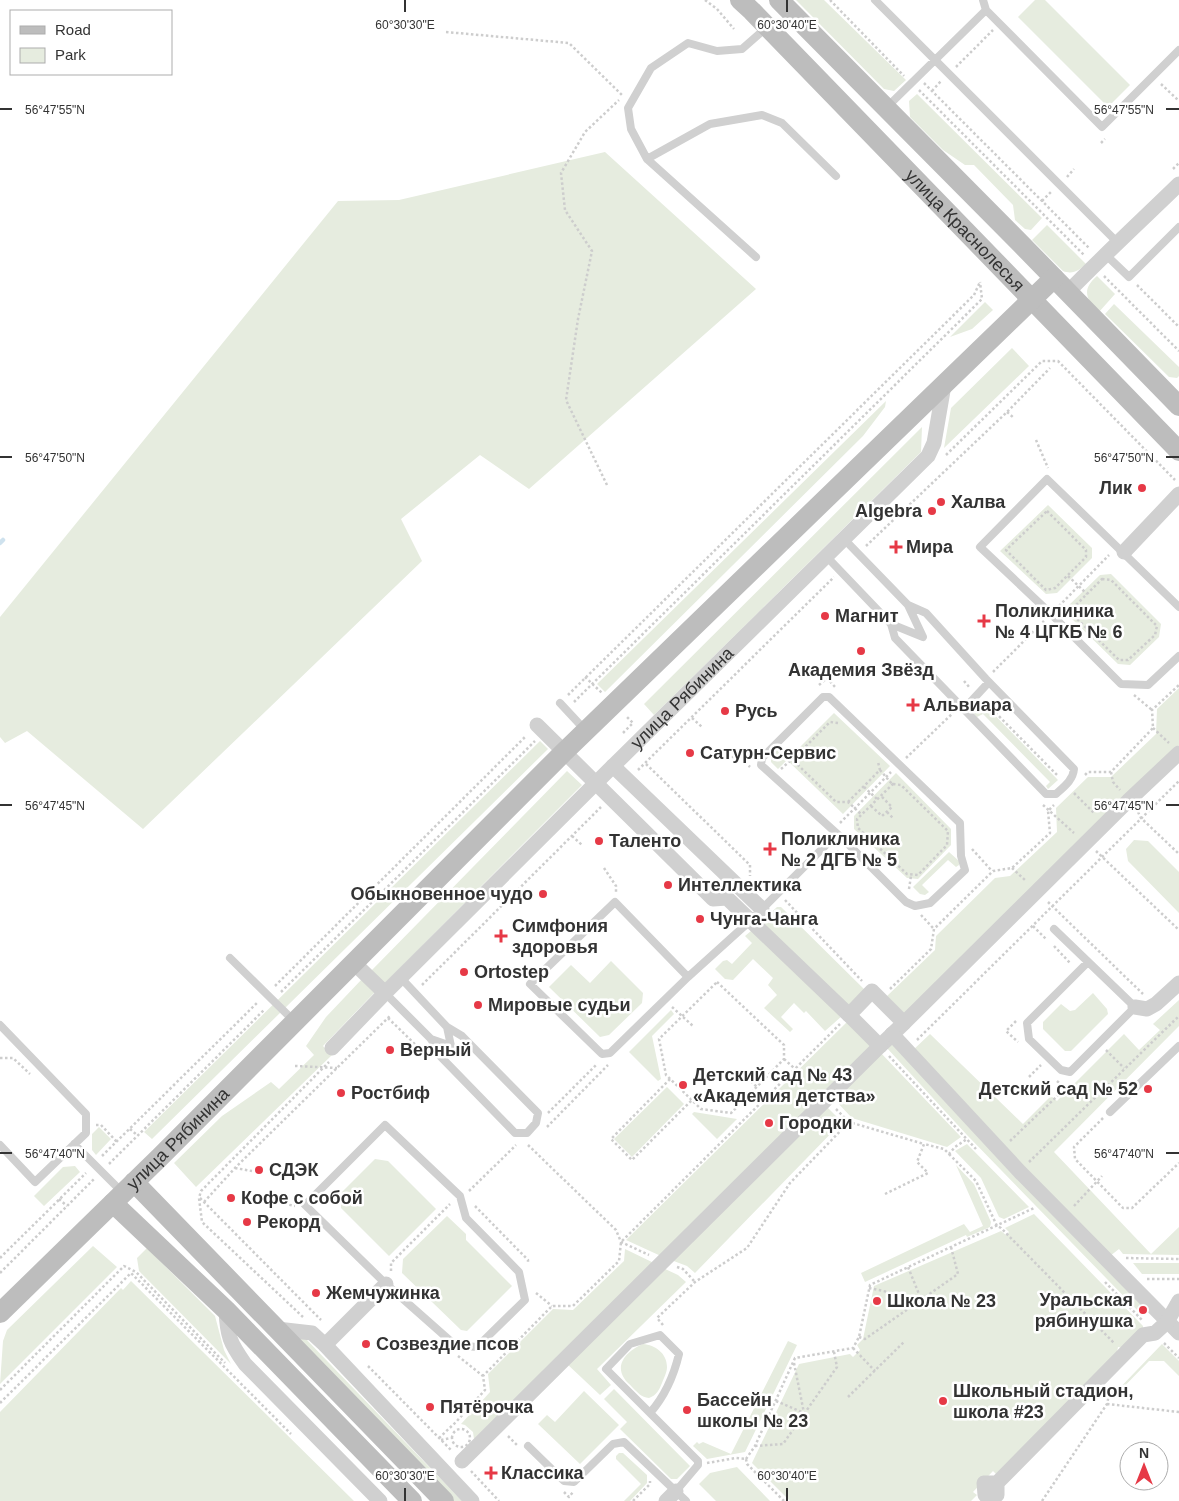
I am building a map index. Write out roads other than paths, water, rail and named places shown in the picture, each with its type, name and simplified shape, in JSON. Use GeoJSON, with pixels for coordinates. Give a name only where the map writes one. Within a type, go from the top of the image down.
{"type":"FeatureCollection","features":[{"type":"Feature","properties":{"kind":"street","name":"улица Краснолесья"},"geometry":{"type":"LineString","coordinates":[[779,0],[1068,292],[1170,388],[1179,406]]}},
{"type":"Feature","properties":{"kind":"street","name":"улица Краснолесья"},"geometry":{"type":"LineString","coordinates":[[746,6],[1179,451]]}},
{"type":"Feature","properties":{"kind":"street"},"geometry":{"type":"LineString","coordinates":[[1068,292],[1179,184]]}},
{"type":"Feature","properties":{"kind":"street","name":"улица Рябинина"},"geometry":{"type":"LineString","coordinates":[[0,1313],[124,1193],[564,752],[1054,278]]}},
{"type":"Feature","properties":{"kind":"street","name":"улица Рябинина"},"geometry":{"type":"LineString","coordinates":[[332,1048],[825,555],[928,456],[934,443],[944,385]]}},
{"type":"Feature","properties":{"kind":"street"},"geometry":{"type":"LineString","coordinates":[[1124,552],[1179,494]]}},
{"type":"Feature","properties":{"kind":"street"},"geometry":{"type":"LineString","coordinates":[[541,728],[713,899],[727,898],[880,1046]]}},
{"type":"Feature","properties":{"kind":"street"},"geometry":{"type":"LineString","coordinates":[[462,1461],[1038,891],[1176,750]]}},
{"type":"Feature","properties":{"kind":"street"},"geometry":{"type":"LineString","coordinates":[[613,766],[762,909]]}},
{"type":"Feature","properties":{"kind":"street"},"geometry":{"type":"LineString","coordinates":[[353,962],[385,993]]}},
{"type":"Feature","properties":{"kind":"street"},"geometry":{"type":"LineString","coordinates":[[1135,1007],[1147,1009],[1156,1004],[1178,985]]}},
{"type":"Feature","properties":{"kind":"street"},"geometry":{"type":"LineString","coordinates":[[849,1015],[876,995],[904,1022]]}},
{"type":"Feature","properties":{"kind":"street"},"geometry":{"type":"LineString","coordinates":[[892,1034],[1020,1172],[1179,1333]]}},
{"type":"Feature","properties":{"kind":"street"},"geometry":{"type":"LineString","coordinates":[[124,1193],[226,1310],[412,1501]]}},
{"type":"Feature","properties":{"kind":"street"},"geometry":{"type":"LineString","coordinates":[[124,1193],[276,1329],[444,1501]]}},
{"type":"Feature","properties":{"kind":"street"},"geometry":{"type":"LineString","coordinates":[[325,1345],[389,1286]]}},
{"type":"Feature","properties":{"kind":"street"},"geometry":{"type":"LineString","coordinates":[[982,1498],[984,1484],[997,1483],[1143,1335],[1155,1334],[1167,1322],[1179,1301]]}},
{"type":"Feature","properties":{"kind":"street"},"geometry":{"type":"LineString","coordinates":[[226,1310],[226,1325],[232,1346],[245,1364],[380,1501]]}},
{"type":"Feature","properties":{"kind":"street"},"geometry":{"type":"LineString","coordinates":[[276,1329],[312,1334],[325,1345],[472,1501]]}},
{"type":"Feature","properties":{"kind":"lane"},"geometry":{"type":"LineString","coordinates":[[875,0],[1119,244]]}},
{"type":"Feature","properties":{"kind":"lane"},"geometry":{"type":"LineString","coordinates":[[983,0],[986,10],[1102,127],[1179,50]]}},
{"type":"Feature","properties":{"kind":"lane"},"geometry":{"type":"LineString","coordinates":[[886,109],[986,10]]}},
{"type":"Feature","properties":{"kind":"lane"},"geometry":{"type":"LineString","coordinates":[[756,256],[647,159],[631,129],[628,108],[651,68],[688,43],[717,51],[742,49],[767,27]]}},
{"type":"Feature","properties":{"kind":"lane"},"geometry":{"type":"LineString","coordinates":[[647,159],[710,124],[762,115],[782,124],[836,176]]}},
{"type":"Feature","properties":{"kind":"lane"},"geometry":{"type":"LineString","coordinates":[[1099,260],[1129,277],[1179,227]]}},
{"type":"Feature","properties":{"kind":"lane"},"geometry":{"type":"LineString","coordinates":[[1179,607],[1047,479],[980,547],[1051,614],[1120,684],[1148,685],[1179,656]]}},
{"type":"Feature","properties":{"kind":"lane"},"geometry":{"type":"LineString","coordinates":[[825,555],[891,624],[923,637],[908,605],[844,538]]}},
{"type":"Feature","properties":{"kind":"lane"},"geometry":{"type":"LineString","coordinates":[[891,624],[895,638],[1046,794],[1056,794],[1069,787],[1074,776],[1074,769],[988,681],[926,613],[908,605]]}},
{"type":"Feature","properties":{"kind":"lane"},"geometry":{"type":"LineString","coordinates":[[964,709],[978,695],[988,681]]}},
{"type":"Feature","properties":{"kind":"lane"},"geometry":{"type":"LineString","coordinates":[[823,697],[829,697],[960,823],[961,856],[965,870],[930,903],[915,906],[906,902],[837,834],[761,765],[762,758],[823,697]]}},
{"type":"Feature","properties":{"kind":"lane"},"geometry":{"type":"LineString","coordinates":[[560,703],[586,731]]}},
{"type":"Feature","properties":{"kind":"lane"},"geometry":{"type":"LineString","coordinates":[[688,977],[615,902],[530,984],[602,1054],[610,1053],[688,977],[750,921],[837,834]]}},
{"type":"Feature","properties":{"kind":"lane"},"geometry":{"type":"LineString","coordinates":[[1054,929],[1135,1007],[1070,1072],[1062,1070],[1029,1039],[1027,1023],[1088,962]]}},
{"type":"Feature","properties":{"kind":"lane"},"geometry":{"type":"LineString","coordinates":[[230,958],[294,1021]]}},
{"type":"Feature","properties":{"kind":"lane"},"geometry":{"type":"LineString","coordinates":[[385,993],[431,1039],[440,1056],[515,1133],[527,1133],[536,1122],[538,1113],[462,1036],[447,1027],[400,978]]}},
{"type":"Feature","properties":{"kind":"lane"},"geometry":{"type":"LineString","coordinates":[[0,1025],[86,1114],[86,1132],[35,1182],[0,1145]]}},
{"type":"Feature","properties":{"kind":"lane"},"geometry":{"type":"LineString","coordinates":[[431,1039],[451,1046],[447,1027]]}},
{"type":"Feature","properties":{"kind":"lane"},"geometry":{"type":"LineString","coordinates":[[1110,1112],[1179,1046]]}},
{"type":"Feature","properties":{"kind":"lane"},"geometry":{"type":"LineString","coordinates":[[385,1125],[463,1195],[466,1218],[519,1272],[526,1300],[477,1348],[455,1345],[389,1286],[305,1205],[385,1125]]}},
{"type":"Feature","properties":{"kind":"lane"},"geometry":{"type":"LineString","coordinates":[[74,1144],[124,1193]]}},
{"type":"Feature","properties":{"kind":"lane"},"geometry":{"type":"LineString","coordinates":[[528,1446],[564,1481],[574,1482],[612,1444],[624,1442],[676,1498],[698,1465],[698,1461],[650,1413],[606,1369],[630,1344],[660,1335],[679,1354],[675,1370],[658,1404],[650,1413]]}},
{"type":"Feature","properties":{"kind":"waterway"},"geometry":{"type":"LineString","coordinates":[[0,543],[3,540]]}},
{"type":"Feature","properties":{"kind":"place","name":"Лик"},"geometry":{"type":"Point","coordinates":[1142,488]}},
{"type":"Feature","properties":{"kind":"place","name":"Халва"},"geometry":{"type":"Point","coordinates":[941,502]}},
{"type":"Feature","properties":{"kind":"place","name":"Algebra"},"geometry":{"type":"Point","coordinates":[932,511]}},
{"type":"Feature","properties":{"kind":"place","name":"Мира"},"geometry":{"type":"Point","coordinates":[896,547]}},
{"type":"Feature","properties":{"kind":"place","name":"Магнит"},"geometry":{"type":"Point","coordinates":[825,616]}},
{"type":"Feature","properties":{"kind":"place","name":"Поликлиника № 4 ЦГКБ № 6"},"geometry":{"type":"Point","coordinates":[984,621]}},
{"type":"Feature","properties":{"kind":"place","name":"Академия Звёзд"},"geometry":{"type":"Point","coordinates":[861,651]}},
{"type":"Feature","properties":{"kind":"place","name":"Альвиара"},"geometry":{"type":"Point","coordinates":[913,705]}},
{"type":"Feature","properties":{"kind":"place","name":"Русь"},"geometry":{"type":"Point","coordinates":[725,711]}},
{"type":"Feature","properties":{"kind":"place","name":"Сатурн-Сервис"},"geometry":{"type":"Point","coordinates":[690,753]}},
{"type":"Feature","properties":{"kind":"place","name":"Таленто"},"geometry":{"type":"Point","coordinates":[599,841]}},
{"type":"Feature","properties":{"kind":"place","name":"Поликлиника № 2 ДГБ № 5"},"geometry":{"type":"Point","coordinates":[770,849]}},
{"type":"Feature","properties":{"kind":"place","name":"Интеллектика"},"geometry":{"type":"Point","coordinates":[668,885]}},
{"type":"Feature","properties":{"kind":"place","name":"Обыкновенное чудо"},"geometry":{"type":"Point","coordinates":[543,894]}},
{"type":"Feature","properties":{"kind":"place","name":"Чунга-Чанга"},"geometry":{"type":"Point","coordinates":[700,919]}},
{"type":"Feature","properties":{"kind":"place","name":"Симфония здоровья"},"geometry":{"type":"Point","coordinates":[501,936]}},
{"type":"Feature","properties":{"kind":"place","name":"Ortostep"},"geometry":{"type":"Point","coordinates":[464,972]}},
{"type":"Feature","properties":{"kind":"place","name":"Мировые судьи"},"geometry":{"type":"Point","coordinates":[478,1005]}},
{"type":"Feature","properties":{"kind":"place","name":"Верный"},"geometry":{"type":"Point","coordinates":[390,1050]}},
{"type":"Feature","properties":{"kind":"place","name":"Детский сад № 43 «Академия детства»"},"geometry":{"type":"Point","coordinates":[683,1085]}},
{"type":"Feature","properties":{"kind":"place","name":"Детский сад № 52"},"geometry":{"type":"Point","coordinates":[1148,1089]}},
{"type":"Feature","properties":{"kind":"place","name":"Ростбиф"},"geometry":{"type":"Point","coordinates":[341,1093]}},
{"type":"Feature","properties":{"kind":"place","name":"Городки"},"geometry":{"type":"Point","coordinates":[769,1123]}},
{"type":"Feature","properties":{"kind":"place","name":"СДЭК"},"geometry":{"type":"Point","coordinates":[259,1170]}},
{"type":"Feature","properties":{"kind":"place","name":"Кофе с собой"},"geometry":{"type":"Point","coordinates":[231,1198]}},
{"type":"Feature","properties":{"kind":"place","name":"Рекорд"},"geometry":{"type":"Point","coordinates":[247,1222]}},
{"type":"Feature","properties":{"kind":"place","name":"Жемчужинка"},"geometry":{"type":"Point","coordinates":[316,1293]}},
{"type":"Feature","properties":{"kind":"place","name":"Школа № 23"},"geometry":{"type":"Point","coordinates":[877,1301]}},
{"type":"Feature","properties":{"kind":"place","name":"Уральская рябинушка"},"geometry":{"type":"Point","coordinates":[1143,1310]}},
{"type":"Feature","properties":{"kind":"place","name":"Созвездие псов"},"geometry":{"type":"Point","coordinates":[366,1344]}},
{"type":"Feature","properties":{"kind":"place","name":"Школьный стадион, школа #23"},"geometry":{"type":"Point","coordinates":[943,1401]}},
{"type":"Feature","properties":{"kind":"place","name":"Пятёрочка"},"geometry":{"type":"Point","coordinates":[430,1407]}},
{"type":"Feature","properties":{"kind":"place","name":"Бассейн школы № 23"},"geometry":{"type":"Point","coordinates":[687,1410]}},
{"type":"Feature","properties":{"kind":"place","name":"Классика"},"geometry":{"type":"Point","coordinates":[491,1473]}}]}
